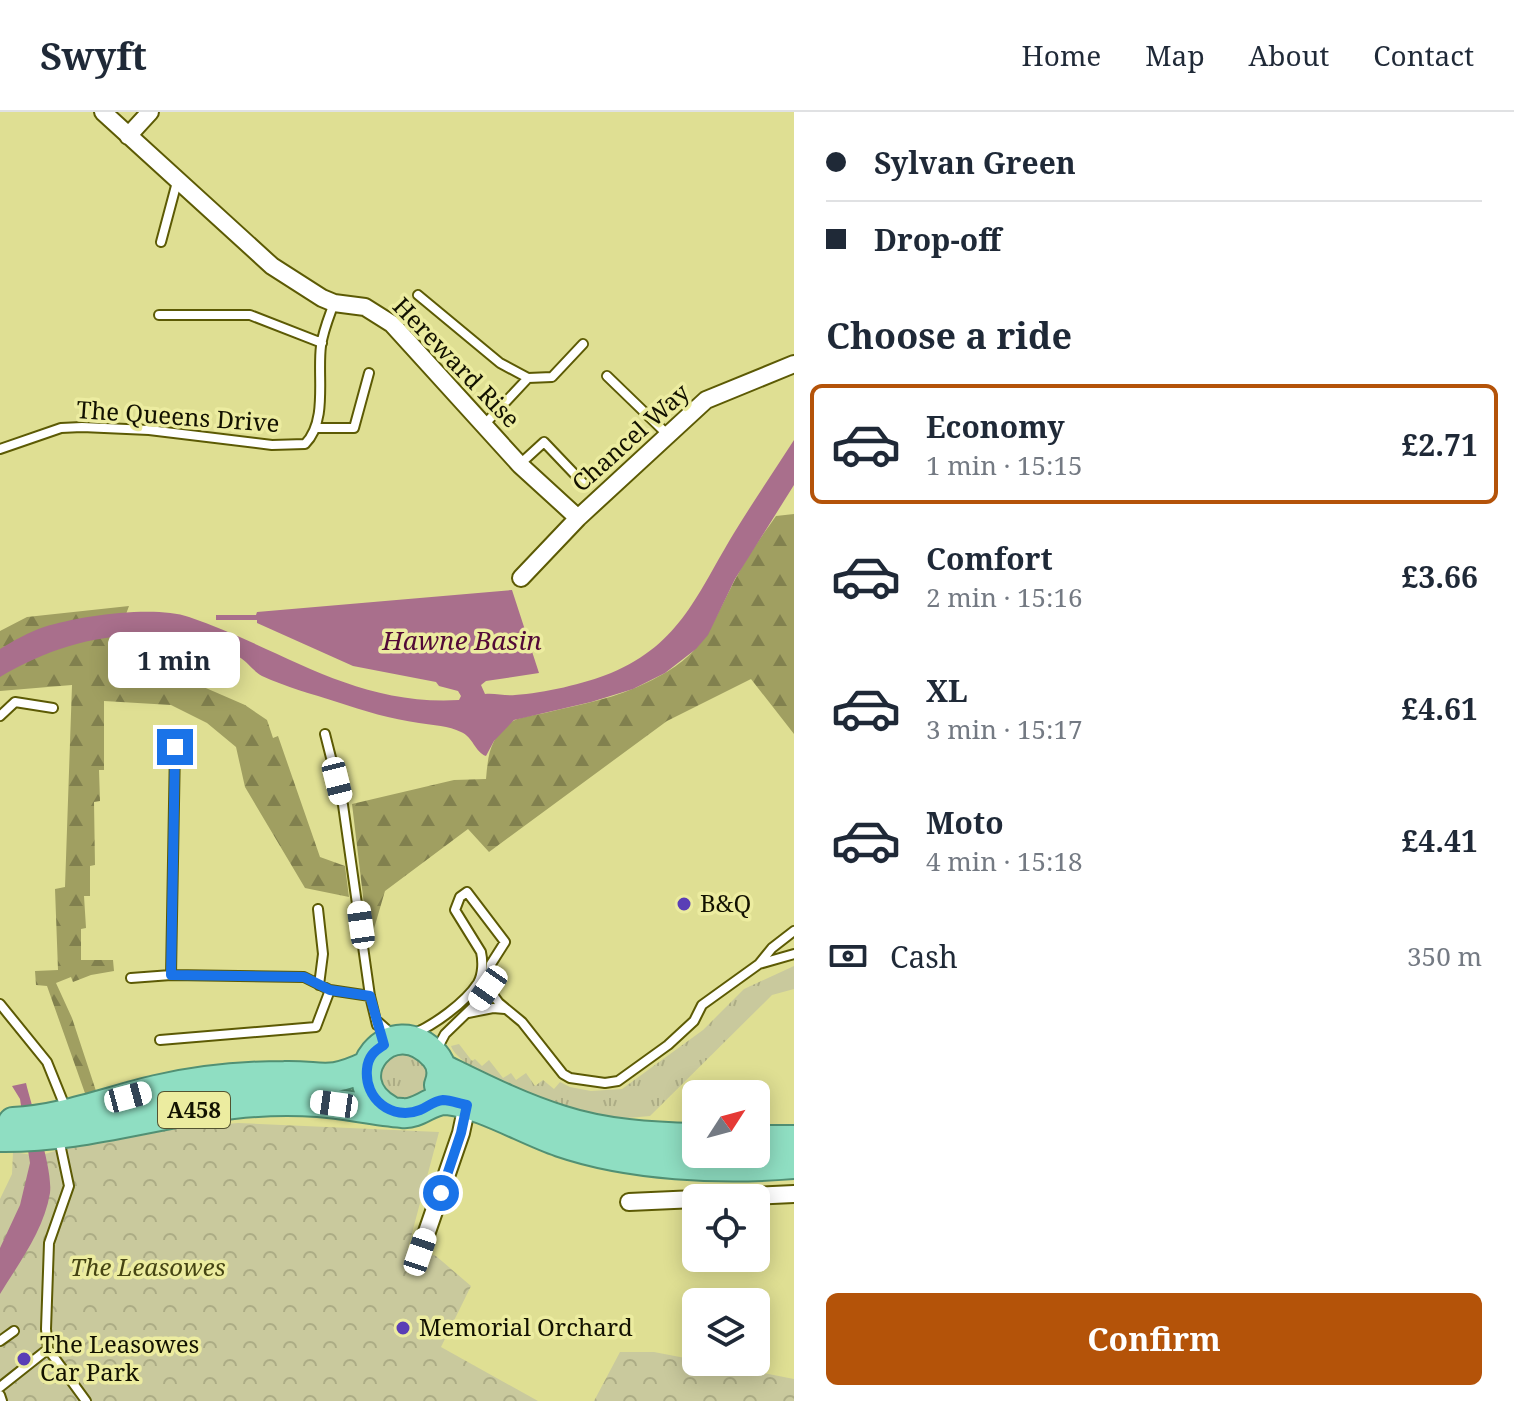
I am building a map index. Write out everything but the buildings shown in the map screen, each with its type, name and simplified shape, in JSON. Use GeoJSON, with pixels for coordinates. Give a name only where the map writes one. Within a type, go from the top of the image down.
{"type":"FeatureCollection","features":[{"type":"Feature","properties":{"kind":"highway"},"geometry":{"type":"LineString","coordinates":[[389,1110],[371,1093],[381,1043],[416,1041],[428,1048],[438,1062],[498,1096],[561,1121],[628,1134],[682,1137]]}},
{"type":"Feature","properties":{"kind":"highway","name":"A458"},"geometry":{"type":"LineString","coordinates":[[0,1137],[63,1124],[202,1081],[240,1076],[327,1080],[344,1077],[381,1043]]}},
{"type":"Feature","properties":{"kind":"highway"},"geometry":{"type":"LineString","coordinates":[[431,1103],[441,1080],[438,1062]]}},
{"type":"Feature","properties":{"kind":"highway","name":"A458"},"geometry":{"type":"LineString","coordinates":[[0,1122],[63,1124],[233,1104],[316,1102],[409,1113],[445,1100],[467,1105],[563,1143],[623,1157],[690,1164],[764,1167],[794,1164]]}},
{"type":"Feature","properties":{"kind":"highway"},"geometry":{"type":"LineString","coordinates":[[770,1140],[794,1140]]}},
{"type":"Feature","properties":{"kind":"street","name":"Hereward Rise"},"geometry":{"type":"LineString","coordinates":[[103,112],[272,266],[334,303],[365,307],[392,324],[520,465],[578,518]]}},
{"type":"Feature","properties":{"kind":"street"},"geometry":{"type":"LineString","coordinates":[[128,136],[150,112]]}},
{"type":"Feature","properties":{"kind":"street","name":"Chancel Way"},"geometry":{"type":"LineString","coordinates":[[521,578],[578,518],[706,400],[794,364]]}},
{"type":"Feature","properties":{"kind":"street"},"geometry":{"type":"LineString","coordinates":[[420,1252],[461,1133],[467,1105]]}},
{"type":"Feature","properties":{"kind":"street"},"geometry":{"type":"LineString","coordinates":[[461,1133],[480,1123],[508,1122]]}},
{"type":"Feature","properties":{"kind":"street"},"geometry":{"type":"LineString","coordinates":[[770,1195],[794,1194]]}},
{"type":"Feature","properties":{"kind":"street"},"geometry":{"type":"LineString","coordinates":[[629,1202],[682,1200]]}},
{"type":"Feature","properties":{"kind":"lane"},"geometry":{"type":"LineString","coordinates":[[161,242],[177,182]]}},
{"type":"Feature","properties":{"kind":"lane"},"geometry":{"type":"LineString","coordinates":[[418,295],[500,363],[528,378],[552,377],[583,344]]}},
{"type":"Feature","properties":{"kind":"lane","name":"The Queens Drive"},"geometry":{"type":"LineString","coordinates":[[0,449],[61,428],[149,430],[272,445],[305,444],[314,434],[319,410],[322,343],[334,303]]}},
{"type":"Feature","properties":{"kind":"lane"},"geometry":{"type":"LineString","coordinates":[[159,315],[250,315],[322,343]]}},
{"type":"Feature","properties":{"kind":"lane"},"geometry":{"type":"LineString","coordinates":[[315,428],[354,428],[369,373]]}},
{"type":"Feature","properties":{"kind":"lane"},"geometry":{"type":"LineString","coordinates":[[607,376],[668,435]]}},
{"type":"Feature","properties":{"kind":"lane"},"geometry":{"type":"LineString","coordinates":[[483,426],[528,378]]}},
{"type":"Feature","properties":{"kind":"lane"},"geometry":{"type":"LineString","coordinates":[[520,465],[544,442],[584,484]]}},
{"type":"Feature","properties":{"kind":"lane"},"geometry":{"type":"LineString","coordinates":[[0,716],[15,702],[53,708]]}},
{"type":"Feature","properties":{"kind":"lane"},"geometry":{"type":"LineString","coordinates":[[325,734],[343,805],[370,996],[381,1043],[431,1023],[479,981],[481,952],[455,910],[455,904],[467,892],[505,942],[491,964],[488,988],[468,1013],[445,1034],[436,1051],[438,1062]]}},
{"type":"Feature","properties":{"kind":"lane"},"geometry":{"type":"LineString","coordinates":[[171,975],[175,747]]}},
{"type":"Feature","properties":{"kind":"lane"},"geometry":{"type":"LineString","coordinates":[[318,909],[323,954],[319,985]]}},
{"type":"Feature","properties":{"kind":"lane"},"geometry":{"type":"LineString","coordinates":[[488,988],[506,1010],[522,1022],[563,1074],[570,1078],[612,1083],[668,1045],[694,1021],[702,1005],[759,964],[772,948],[794,931]]}},
{"type":"Feature","properties":{"kind":"lane"},"geometry":{"type":"LineString","coordinates":[[759,964],[794,954]]}},
{"type":"Feature","properties":{"kind":"lane"},"geometry":{"type":"LineString","coordinates":[[131,978],[171,975],[304,977],[330,990],[370,996]]}},
{"type":"Feature","properties":{"kind":"lane"},"geometry":{"type":"LineString","coordinates":[[160,1040],[316,1027],[330,990]]}},
{"type":"Feature","properties":{"kind":"lane"},"geometry":{"type":"LineString","coordinates":[[0,1004],[47,1062],[63,1124],[69,1186],[49,1243],[46,1299],[48,1349],[86,1401]]}},
{"type":"Feature","properties":{"kind":"lane"},"geometry":{"type":"LineString","coordinates":[[468,1013],[493,1008],[506,1010]]}},
{"type":"Feature","properties":{"kind":"lane"},"geometry":{"type":"LineString","coordinates":[[0,1341],[14,1331]]}},
{"type":"Feature","properties":{"kind":"lane"},"geometry":{"type":"LineString","coordinates":[[0,1387],[48,1349]]}},
{"type":"Feature","properties":{"kind":"lane"},"geometry":{"type":"LineString","coordinates":[[0,1395],[2,1401]]}},
{"type":"Feature","properties":{"kind":"green space"},"geometry":{"type":"Polygon","coordinates":[[[794,514],[794,734],[751,679],[667,721],[489,852],[468,829],[385,891],[373,932],[365,913],[352,804],[454,780],[486,779],[489,754],[495,740],[513,721],[612,696],[667,672],[703,639],[745,562],[776,516],[794,514]]]}},
{"type":"Feature","properties":{"kind":"green space"},"geometry":{"type":"Polygon","coordinates":[[[129,606],[118,636],[150,673],[192,682],[245,705],[267,720],[273,738],[278,736],[320,857],[345,866],[349,897],[305,888],[245,787],[236,747],[207,723],[171,705],[104,701],[104,770],[99,770],[100,801],[94,802],[95,865],[90,866],[90,896],[84,896],[86,928],[81,929],[81,960],[113,960],[114,971],[73,982],[71,977],[56,983],[72,1018],[97,1094],[86,1096],[47,986],[36,985],[35,971],[58,970],[55,889],[65,887],[72,685],[0,691],[0,631],[27,617],[129,606]]]}},
{"type":"Feature","properties":{"kind":"green space"},"geometry":{"type":"Polygon","coordinates":[[[794,966],[794,989],[772,995],[686,1080],[682,1080],[682,1084],[650,1116],[606,1118],[546,1102],[475,1069],[459,1057],[451,1046],[459,1044],[472,1061],[475,1059],[482,1066],[489,1060],[503,1078],[511,1073],[516,1080],[526,1073],[535,1086],[543,1080],[554,1089],[560,1082],[591,1091],[622,1089],[703,1030],[744,989],[794,966]]]}},
{"type":"Feature","properties":{"kind":"green space"},"geometry":{"type":"Polygon","coordinates":[[[421,1051],[434,1080],[421,1100],[388,1099],[377,1075],[387,1053],[421,1051]]]}},
{"type":"Feature","properties":{"kind":"green space","name":"The Leasowes"},"geometry":{"type":"Polygon","coordinates":[[[238,1123],[439,1132],[408,1248],[436,1256],[471,1286],[441,1347],[538,1401],[0,1401],[0,1199],[12,1174],[13,1152],[39,1156],[80,1143],[171,1129],[238,1123]]]}},
{"type":"Feature","properties":{"kind":"green space"},"geometry":{"type":"Polygon","coordinates":[[[620,1352],[654,1352],[682,1357],[682,1376],[770,1374],[794,1379],[794,1401],[594,1401],[620,1352]]]}},
{"type":"Feature","properties":{"kind":"water","name":"Hawne Basin"},"geometry":{"type":"Polygon","coordinates":[[[794,440],[794,485],[735,579],[708,635],[696,649],[665,673],[633,689],[514,720],[494,741],[486,756],[465,734],[456,730],[378,714],[299,690],[262,676],[239,657],[177,639],[147,636],[87,641],[29,662],[0,677],[0,649],[33,631],[96,616],[156,612],[189,617],[352,685],[385,694],[459,700],[461,696],[458,691],[439,686],[436,682],[353,666],[257,623],[257,620],[216,620],[216,615],[256,615],[257,612],[512,590],[539,673],[486,681],[481,685],[485,694],[526,694],[589,681],[635,661],[671,632],[698,596],[794,440]]]}},
{"type":"Feature","properties":{"kind":"water"},"geometry":{"type":"Polygon","coordinates":[[[26,1083],[45,1154],[50,1193],[37,1233],[0,1294],[0,1248],[20,1205],[30,1163],[20,1099],[12,1086],[26,1083]]]}},
{"type":"Feature","properties":{"kind":"place","name":"B&Q"},"geometry":{"type":"Point","coordinates":[684,904]}},
{"type":"Feature","properties":{"kind":"place","name":"Memorial Orchard"},"geometry":{"type":"Point","coordinates":[403,1328]}},
{"type":"Feature","properties":{"kind":"place","name":"The Leasowes Car Park"},"geometry":{"type":"Point","coordinates":[24,1359]}},
{"type":"Feature","properties":{"kind":"route"},"geometry":{"type":"LineString","coordinates":[[175,747],[171,975],[304,977],[330,990],[370,996],[384,1045],[374,1051],[367,1066],[368,1086],[376,1101],[389,1110],[402,1113],[445,1100],[467,1105],[441,1193]]}}]}
